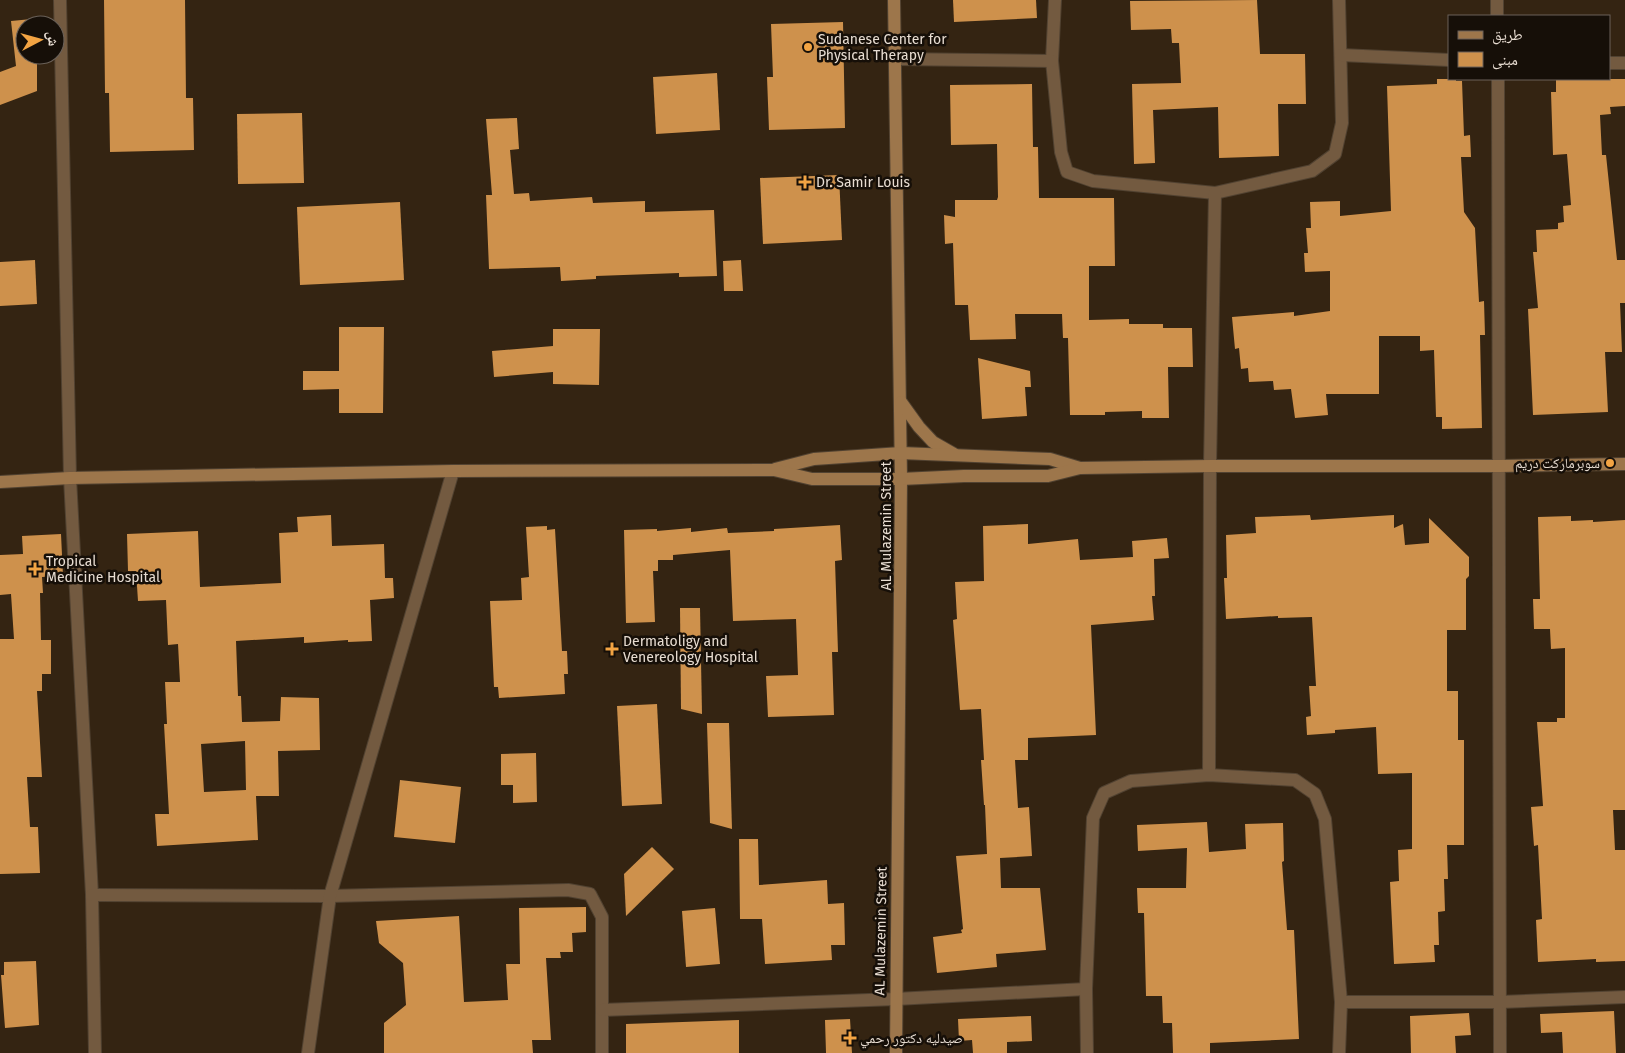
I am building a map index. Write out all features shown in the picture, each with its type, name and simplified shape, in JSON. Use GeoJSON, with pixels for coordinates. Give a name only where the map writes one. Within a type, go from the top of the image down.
{"type":"FeatureCollection","features":[{"type":"Feature","properties":{"kind":"street"},"geometry":{"type":"LineString","coordinates":[[60,0],[70,478],[92,895],[95,1053]]}},
{"type":"Feature","properties":{"kind":"street","name":"AL Mulazemin Street"},"geometry":{"type":"LineString","coordinates":[[894,0],[901,402],[896,1053]]}},
{"type":"Feature","properties":{"kind":"street"},"geometry":{"type":"LineString","coordinates":[[1055,0],[1052,61],[1061,152],[1067,172],[1093,181],[1215,193],[1312,171],[1335,154],[1342,123],[1339,0]]}},
{"type":"Feature","properties":{"kind":"street"},"geometry":{"type":"LineString","coordinates":[[1497,0],[1497,15]]}},
{"type":"Feature","properties":{"kind":"street"},"geometry":{"type":"LineString","coordinates":[[1341,56],[1448,60]]}},
{"type":"Feature","properties":{"kind":"street"},"geometry":{"type":"LineString","coordinates":[[895,59],[1052,61]]}},
{"type":"Feature","properties":{"kind":"street"},"geometry":{"type":"LineString","coordinates":[[1610,63],[1625,63]]}},
{"type":"Feature","properties":{"kind":"street"},"geometry":{"type":"LineString","coordinates":[[1498,80],[1500,1053]]}},
{"type":"Feature","properties":{"kind":"street"},"geometry":{"type":"LineString","coordinates":[[1209,775],[1210,466],[1215,193]]}},
{"type":"Feature","properties":{"kind":"street"},"geometry":{"type":"LineString","coordinates":[[901,402],[919,427],[933,442],[956,455]]}},
{"type":"Feature","properties":{"kind":"street"},"geometry":{"type":"LineString","coordinates":[[774,470],[814,459],[901,453],[1050,459],[1080,468]]}},
{"type":"Feature","properties":{"kind":"street"},"geometry":{"type":"LineString","coordinates":[[0,482],[70,478],[453,471],[774,470],[812,479],[901,480],[964,476],[1048,476],[1080,468],[1625,464]]}},
{"type":"Feature","properties":{"kind":"street"},"geometry":{"type":"LineString","coordinates":[[308,1053],[330,896],[453,471]]}},
{"type":"Feature","properties":{"kind":"street"},"geometry":{"type":"LineString","coordinates":[[1087,1053],[1086,989],[1093,818],[1104,793],[1131,781],[1209,775],[1295,780],[1316,794],[1325,819],[1341,1002],[1339,1053]]}},
{"type":"Feature","properties":{"kind":"street"},"geometry":{"type":"LineString","coordinates":[[92,895],[330,896],[568,890],[590,894],[602,917],[602,1053]]}},
{"type":"Feature","properties":{"kind":"street"},"geometry":{"type":"LineString","coordinates":[[602,1010],[896,999],[1086,989]]}},
{"type":"Feature","properties":{"kind":"street"},"geometry":{"type":"LineString","coordinates":[[1341,1002],[1500,1002],[1625,997]]}},
{"type":"Feature","properties":{"kind":"building"},"geometry":{"type":"Polygon","coordinates":[[[104,0],[185,0],[186,98],[193,98],[194,150],[110,152],[109,93],[105,93],[104,0]]]}},
{"type":"Feature","properties":{"kind":"building"},"geometry":{"type":"Polygon","coordinates":[[[953,0],[1036,0],[1037,18],[954,22],[953,0]]]}},
{"type":"Feature","properties":{"kind":"building"},"geometry":{"type":"Polygon","coordinates":[[[1257,0],[1260,54],[1305,54],[1306,104],[1278,104],[1279,156],[1219,158],[1218,107],[1153,110],[1155,163],[1134,164],[1132,84],[1181,83],[1179,43],[1172,43],[1171,29],[1131,30],[1130,1],[1257,0]]]}},
{"type":"Feature","properties":{"kind":"building"},"geometry":{"type":"Polygon","coordinates":[[[11,21],[15,21],[15,57],[11,21]]]}},
{"type":"Feature","properties":{"kind":"building"},"geometry":{"type":"Polygon","coordinates":[[[843,22],[845,128],[769,130],[767,77],[773,77],[771,24],[843,22]]]}},
{"type":"Feature","properties":{"kind":"building"},"geometry":{"type":"Polygon","coordinates":[[[37,65],[37,91],[0,105],[0,72],[16,66],[37,65]]]}},
{"type":"Feature","properties":{"kind":"building"},"geometry":{"type":"Polygon","coordinates":[[[717,73],[720,130],[656,134],[653,77],[717,73]]]}},
{"type":"Feature","properties":{"kind":"building"},"geometry":{"type":"Polygon","coordinates":[[[1437,79],[1462,81],[1464,136],[1470,135],[1471,157],[1461,157],[1464,212],[1475,228],[1479,302],[1484,301],[1485,335],[1480,335],[1482,428],[1442,429],[1442,417],[1436,417],[1434,350],[1420,351],[1420,336],[1379,336],[1379,394],[1326,394],[1328,415],[1295,418],[1291,389],[1274,390],[1273,381],[1249,382],[1248,368],[1241,369],[1239,348],[1235,349],[1232,317],[1294,312],[1294,316],[1330,311],[1330,271],[1305,272],[1304,253],[1308,253],[1306,228],[1311,228],[1310,202],[1340,201],[1340,216],[1391,211],[1387,86],[1437,84],[1437,79]]]}},
{"type":"Feature","properties":{"kind":"building"},"geometry":{"type":"Polygon","coordinates":[[[1625,79],[1625,106],[1610,107],[1611,114],[1600,115],[1602,155],[1606,155],[1617,260],[1625,260],[1625,303],[1620,303],[1622,352],[1605,352],[1608,412],[1533,415],[1528,309],[1538,308],[1533,252],[1537,252],[1536,230],[1558,229],[1558,223],[1564,222],[1563,206],[1571,205],[1567,154],[1553,155],[1551,92],[1556,92],[1556,80],[1625,79]]]}},
{"type":"Feature","properties":{"kind":"building"},"geometry":{"type":"Polygon","coordinates":[[[1032,84],[1033,147],[1038,147],[1039,198],[1114,198],[1115,266],[1089,266],[1089,320],[1129,319],[1129,324],[1163,324],[1163,328],[1192,328],[1193,367],[1168,367],[1169,418],[1142,418],[1142,411],[1105,412],[1105,415],[1070,415],[1068,338],[1063,338],[1062,314],[1015,314],[1016,339],[970,340],[968,305],[955,305],[953,243],[945,244],[944,215],[955,217],[955,200],[997,200],[997,144],[951,145],[950,85],[1032,84]]]}},
{"type":"Feature","properties":{"kind":"building"},"geometry":{"type":"Polygon","coordinates":[[[302,113],[304,183],[238,184],[237,114],[302,113]]]}},
{"type":"Feature","properties":{"kind":"building"},"geometry":{"type":"Polygon","coordinates":[[[517,118],[519,149],[510,150],[514,194],[529,193],[530,201],[592,197],[593,203],[645,201],[645,212],[714,210],[717,276],[679,277],[679,273],[596,276],[596,279],[561,281],[560,267],[489,269],[486,195],[492,195],[486,119],[517,118]]]}},
{"type":"Feature","properties":{"kind":"building"},"geometry":{"type":"Polygon","coordinates":[[[839,175],[842,240],[763,244],[760,178],[839,175]]]}},
{"type":"Feature","properties":{"kind":"building"},"geometry":{"type":"Polygon","coordinates":[[[400,202],[404,280],[300,285],[297,207],[400,202]]]}},
{"type":"Feature","properties":{"kind":"building"},"geometry":{"type":"Polygon","coordinates":[[[35,260],[37,304],[0,306],[0,262],[35,260]]]}},
{"type":"Feature","properties":{"kind":"building"},"geometry":{"type":"Polygon","coordinates":[[[741,260],[743,291],[724,291],[723,261],[741,260]]]}},
{"type":"Feature","properties":{"kind":"building"},"geometry":{"type":"Polygon","coordinates":[[[339,327],[384,327],[383,413],[339,413],[339,389],[303,390],[303,371],[339,371],[339,327]]]}},
{"type":"Feature","properties":{"kind":"building"},"geometry":{"type":"Polygon","coordinates":[[[553,329],[600,329],[599,385],[553,384],[553,372],[494,377],[492,351],[553,346],[553,329]]]}},
{"type":"Feature","properties":{"kind":"building"},"geometry":{"type":"Polygon","coordinates":[[[978,358],[1030,371],[1031,387],[1025,387],[1027,416],[982,419],[978,358]]]}},
{"type":"Feature","properties":{"kind":"building"},"geometry":{"type":"Polygon","coordinates":[[[331,515],[332,546],[384,544],[385,578],[393,578],[394,598],[370,600],[372,641],[348,642],[348,640],[304,643],[304,637],[236,641],[238,696],[241,696],[242,722],[280,721],[281,697],[319,698],[320,750],[278,751],[279,796],[256,796],[258,840],[157,846],[155,814],[169,814],[164,724],[167,724],[165,682],[180,682],[178,644],[168,645],[166,600],[138,601],[136,571],[128,571],[127,534],[198,531],[200,587],[281,583],[279,533],[298,532],[297,517],[331,515]],[[245,741],[201,744],[204,792],[246,790],[245,741]]]}},
{"type":"Feature","properties":{"kind":"building"},"geometry":{"type":"Polygon","coordinates":[[[1310,515],[1311,520],[1394,515],[1394,528],[1403,524],[1405,545],[1429,543],[1429,518],[1469,557],[1469,576],[1466,579],[1466,630],[1447,630],[1447,691],[1458,691],[1458,740],[1464,740],[1464,845],[1447,845],[1448,879],[1444,879],[1445,911],[1438,912],[1439,945],[1434,945],[1435,962],[1394,964],[1390,882],[1399,881],[1398,850],[1412,849],[1412,773],[1378,774],[1376,727],[1335,730],[1335,733],[1307,735],[1306,717],[1311,716],[1309,686],[1316,686],[1312,617],[1278,618],[1278,616],[1226,619],[1224,578],[1227,578],[1226,535],[1256,533],[1255,517],[1310,515]]]}},
{"type":"Feature","properties":{"kind":"building"},"geometry":{"type":"Polygon","coordinates":[[[1571,516],[1571,521],[1625,520],[1625,810],[1613,810],[1615,850],[1625,850],[1625,961],[1596,962],[1596,959],[1538,962],[1536,920],[1542,919],[1538,845],[1534,846],[1531,807],[1543,806],[1537,722],[1557,722],[1557,718],[1565,718],[1565,648],[1551,649],[1550,629],[1534,629],[1533,599],[1540,599],[1538,517],[1571,516]]]}},
{"type":"Feature","properties":{"kind":"building"},"geometry":{"type":"Polygon","coordinates":[[[1028,524],[1028,544],[1078,539],[1080,560],[1133,557],[1132,541],[1167,538],[1169,558],[1154,559],[1155,596],[1152,596],[1154,620],[1091,625],[1096,735],[1028,738],[1028,760],[1015,760],[1018,808],[1029,807],[1032,856],[1000,858],[1001,888],[1040,888],[1046,950],[996,954],[997,967],[937,973],[933,937],[962,933],[961,930],[963,929],[956,856],[987,854],[981,760],[984,760],[981,709],[960,710],[953,620],[957,619],[955,582],[984,581],[983,526],[1028,524]]]}},
{"type":"Feature","properties":{"kind":"building"},"geometry":{"type":"Polygon","coordinates":[[[840,525],[842,560],[835,561],[838,652],[832,652],[834,715],[768,717],[766,676],[798,675],[796,619],[733,621],[730,550],[673,555],[673,560],[658,560],[658,571],[653,571],[655,622],[626,623],[624,530],[657,529],[657,531],[691,528],[691,532],[727,528],[728,533],[840,525]]]}},
{"type":"Feature","properties":{"kind":"building"},"geometry":{"type":"Polygon","coordinates":[[[547,526],[547,530],[555,529],[562,651],[567,651],[568,674],[564,674],[565,694],[499,698],[498,687],[494,687],[490,601],[522,600],[521,578],[529,577],[526,527],[547,526]]]}},
{"type":"Feature","properties":{"kind":"building"},"geometry":{"type":"Polygon","coordinates":[[[61,534],[63,576],[42,577],[43,593],[40,593],[41,640],[51,640],[51,674],[42,674],[42,691],[37,691],[42,777],[27,777],[30,827],[38,827],[40,873],[0,874],[0,639],[14,639],[11,594],[0,595],[0,555],[23,554],[22,536],[61,534]]]}},
{"type":"Feature","properties":{"kind":"building"},"geometry":{"type":"Polygon","coordinates":[[[680,608],[700,608],[702,714],[681,709],[680,608]]]}},
{"type":"Feature","properties":{"kind":"building"},"geometry":{"type":"Polygon","coordinates":[[[657,704],[662,804],[622,806],[617,706],[657,704]]]}},
{"type":"Feature","properties":{"kind":"building"},"geometry":{"type":"Polygon","coordinates":[[[707,723],[729,723],[732,829],[710,823],[707,723]]]}},
{"type":"Feature","properties":{"kind":"building"},"geometry":{"type":"Polygon","coordinates":[[[536,753],[537,802],[513,803],[513,785],[501,785],[501,754],[536,753]]]}},
{"type":"Feature","properties":{"kind":"building"},"geometry":{"type":"Polygon","coordinates":[[[400,780],[461,787],[455,843],[394,837],[400,780]]]}},
{"type":"Feature","properties":{"kind":"building"},"geometry":{"type":"Polygon","coordinates":[[[1207,822],[1209,852],[1246,849],[1245,824],[1283,823],[1284,861],[1282,862],[1287,930],[1294,930],[1299,1039],[1210,1043],[1210,1053],[1173,1053],[1172,1023],[1163,1023],[1162,996],[1146,996],[1144,913],[1138,913],[1137,888],[1186,888],[1187,848],[1138,851],[1137,825],[1207,822]]]}},
{"type":"Feature","properties":{"kind":"building"},"geometry":{"type":"Polygon","coordinates":[[[739,839],[758,839],[759,885],[827,880],[828,904],[844,903],[845,945],[831,945],[832,960],[765,964],[762,919],[740,919],[739,839]]]}},
{"type":"Feature","properties":{"kind":"building"},"geometry":{"type":"Polygon","coordinates":[[[652,847],[674,869],[626,916],[624,874],[652,847]]]}},
{"type":"Feature","properties":{"kind":"building"},"geometry":{"type":"Polygon","coordinates":[[[586,907],[586,932],[572,933],[573,952],[560,952],[561,958],[546,958],[551,1040],[532,1040],[533,1053],[384,1053],[384,1023],[406,1005],[403,963],[379,943],[376,921],[459,916],[464,1002],[508,1000],[506,964],[520,964],[519,908],[586,907]]]}},
{"type":"Feature","properties":{"kind":"building"},"geometry":{"type":"Polygon","coordinates":[[[715,908],[720,964],[686,967],[682,911],[715,908]]]}},
{"type":"Feature","properties":{"kind":"building"},"geometry":{"type":"Polygon","coordinates":[[[36,961],[39,1025],[5,1028],[1,975],[4,975],[4,962],[36,961]]]}},
{"type":"Feature","properties":{"kind":"building"},"geometry":{"type":"Polygon","coordinates":[[[1614,1011],[1616,1053],[1563,1053],[1562,1032],[1541,1033],[1540,1014],[1614,1011]]]}},
{"type":"Feature","properties":{"kind":"building"},"geometry":{"type":"Polygon","coordinates":[[[1469,1013],[1471,1035],[1455,1036],[1456,1053],[1411,1053],[1410,1016],[1469,1013]]]}},
{"type":"Feature","properties":{"kind":"building"},"geometry":{"type":"Polygon","coordinates":[[[1031,1016],[1032,1041],[1007,1042],[1007,1053],[973,1053],[972,1040],[959,1041],[958,1019],[1031,1016]]]}},
{"type":"Feature","properties":{"kind":"building"},"geometry":{"type":"Polygon","coordinates":[[[850,1019],[852,1053],[826,1053],[825,1020],[850,1019]]]}},
{"type":"Feature","properties":{"kind":"building"},"geometry":{"type":"Polygon","coordinates":[[[739,1020],[739,1053],[626,1053],[626,1024],[739,1020]]]}},
{"type":"Feature","properties":{"kind":"place","name":"Sudanese Center for Physical Therapy"},"geometry":{"type":"Point","coordinates":[808,47]}},
{"type":"Feature","properties":{"kind":"place","name":"Dr. Samir Louis"},"geometry":{"type":"Point","coordinates":[805,182]}},
{"type":"Feature","properties":{"kind":"place","name":"سوبرماركت دريم"},"geometry":{"type":"Point","coordinates":[1610,463]}},
{"type":"Feature","properties":{"kind":"place","name":"Tropical Medicine Hospital"},"geometry":{"type":"Point","coordinates":[35,569]}},
{"type":"Feature","properties":{"kind":"place","name":"Dermatoligy and Venereology Hospital"},"geometry":{"type":"Point","coordinates":[612,649]}},
{"type":"Feature","properties":{"kind":"place","name":"صيدليه دكتور رحمي"},"geometry":{"type":"Point","coordinates":[850,1038]}}]}
